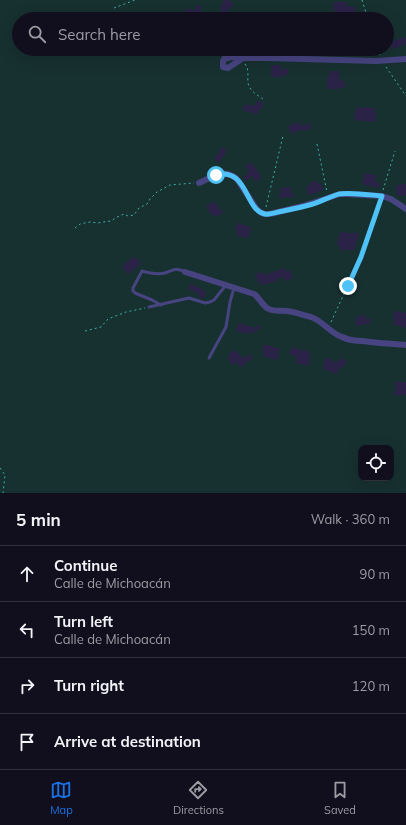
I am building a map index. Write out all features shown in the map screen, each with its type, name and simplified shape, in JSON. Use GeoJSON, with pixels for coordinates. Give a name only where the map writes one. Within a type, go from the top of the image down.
{"type":"FeatureCollection","features":[{"type":"Feature","properties":{"kind":"street"},"geometry":{"type":"LineString","coordinates":[[241,60],[267,58],[382,61],[406,59]]}},
{"type":"Feature","properties":{"kind":"street"},"geometry":{"type":"LineString","coordinates":[[199,183],[216,175],[231,175],[236,178],[256,208],[264,214],[270,214],[303,206],[340,194],[382,196],[391,199],[406,209]]}},
{"type":"Feature","properties":{"kind":"street"},"geometry":{"type":"LineString","coordinates":[[185,272],[254,294],[267,309],[286,311],[314,318],[338,336],[351,340],[380,344],[406,345]]}},
{"type":"Feature","properties":{"kind":"lane"},"geometry":{"type":"LineString","coordinates":[[161,305],[133,291],[133,288],[142,271],[151,274],[165,273],[173,269],[185,272]]}},
{"type":"Feature","properties":{"kind":"lane"},"geometry":{"type":"LineString","coordinates":[[149,307],[189,298],[206,303],[210,302],[214,300],[226,286]]}},
{"type":"Feature","properties":{"kind":"lane"},"geometry":{"type":"LineString","coordinates":[[209,358],[226,327],[234,288]]}},
{"type":"Feature","properties":{"kind":"path"},"geometry":{"type":"LineString","coordinates":[[114,8],[135,0]]}},
{"type":"Feature","properties":{"kind":"path"},"geometry":{"type":"LineString","coordinates":[[362,0],[366,12]]}},
{"type":"Feature","properties":{"kind":"path"},"geometry":{"type":"LineString","coordinates":[[380,56],[382,61],[406,96]]}},
{"type":"Feature","properties":{"kind":"path"},"geometry":{"type":"LineString","coordinates":[[241,60],[247,66],[249,87],[263,99]]}},
{"type":"Feature","properties":{"kind":"path"},"geometry":{"type":"LineString","coordinates":[[264,214],[283,136]]}},
{"type":"Feature","properties":{"kind":"path"},"geometry":{"type":"LineString","coordinates":[[316,144],[329,198]]}},
{"type":"Feature","properties":{"kind":"path"},"geometry":{"type":"LineString","coordinates":[[328,329],[361,257],[382,196],[395,151]]}},
{"type":"Feature","properties":{"kind":"path"},"geometry":{"type":"LineString","coordinates":[[75,228],[80,224],[90,222],[98,223],[111,221],[117,216],[124,214],[128,216],[134,215],[139,208],[147,204],[157,192],[170,186],[199,183]]}},
{"type":"Feature","properties":{"kind":"path"},"geometry":{"type":"LineString","coordinates":[[85,331],[101,326],[108,319],[126,312],[149,307]]}},
{"type":"Feature","properties":{"kind":"path"},"geometry":{"type":"LineString","coordinates":[[0,468],[5,475],[3,493]]}},
{"type":"Feature","properties":{"kind":"green space"},"geometry":{"type":"Polygon","coordinates":[[[0,0],[406,0],[406,493],[0,493],[0,0]]]}},
{"type":"Feature","properties":{"kind":"building"},"geometry":{"type":"Polygon","coordinates":[[[224,0],[229,0],[233,3],[228,12],[222,12],[220,8],[224,0]]]}},
{"type":"Feature","properties":{"kind":"building"},"geometry":{"type":"Polygon","coordinates":[[[334,2],[346,2],[346,6],[355,7],[355,12],[335,12],[335,10],[333,10],[334,2]]]}},
{"type":"Feature","properties":{"kind":"building"},"geometry":{"type":"Polygon","coordinates":[[[196,5],[202,6],[200,12],[185,12],[186,8],[195,11],[196,5]]]}},
{"type":"Feature","properties":{"kind":"building"},"geometry":{"type":"Polygon","coordinates":[[[405,37],[406,44],[394,48],[394,41],[405,37]]]}},
{"type":"Feature","properties":{"kind":"building"},"geometry":{"type":"Polygon","coordinates":[[[271,65],[281,65],[281,69],[288,69],[288,75],[271,77],[271,65]]]}},
{"type":"Feature","properties":{"kind":"building"},"geometry":{"type":"Polygon","coordinates":[[[329,71],[339,71],[340,81],[345,81],[345,88],[327,89],[327,77],[329,77],[329,71]]]}},
{"type":"Feature","properties":{"kind":"building"},"geometry":{"type":"Polygon","coordinates":[[[256,101],[263,102],[262,108],[259,110],[258,114],[243,111],[244,105],[256,105],[256,101]]]}},
{"type":"Feature","properties":{"kind":"building"},"geometry":{"type":"Polygon","coordinates":[[[357,107],[375,108],[375,122],[354,120],[357,107]]]}},
{"type":"Feature","properties":{"kind":"building"},"geometry":{"type":"Polygon","coordinates":[[[300,122],[302,126],[310,123],[312,128],[290,133],[288,126],[300,122]]]}},
{"type":"Feature","properties":{"kind":"building"},"geometry":{"type":"Polygon","coordinates":[[[222,147],[227,150],[219,163],[214,159],[222,147]]]}},
{"type":"Feature","properties":{"kind":"building"},"geometry":{"type":"Polygon","coordinates":[[[251,162],[261,175],[261,178],[256,182],[252,176],[246,181],[243,177],[249,172],[245,166],[251,162]]]}},
{"type":"Feature","properties":{"kind":"building"},"geometry":{"type":"Polygon","coordinates":[[[364,173],[376,175],[375,182],[380,183],[380,188],[362,184],[364,173]]]}},
{"type":"Feature","properties":{"kind":"building"},"geometry":{"type":"Polygon","coordinates":[[[317,181],[318,184],[321,183],[323,190],[308,195],[306,186],[311,185],[310,182],[317,181]]]}},
{"type":"Feature","properties":{"kind":"building"},"geometry":{"type":"Polygon","coordinates":[[[406,184],[406,195],[399,196],[396,194],[397,185],[406,184]]]}},
{"type":"Feature","properties":{"kind":"building"},"geometry":{"type":"Polygon","coordinates":[[[291,187],[291,193],[293,193],[294,197],[279,198],[279,194],[281,194],[280,188],[291,187]]]}},
{"type":"Feature","properties":{"kind":"building"},"geometry":{"type":"Polygon","coordinates":[[[214,201],[223,213],[216,217],[214,214],[212,216],[206,207],[214,201]]]}},
{"type":"Feature","properties":{"kind":"building"},"geometry":{"type":"Polygon","coordinates":[[[237,223],[251,228],[249,238],[237,236],[237,230],[235,229],[237,223]]]}},
{"type":"Feature","properties":{"kind":"building"},"geometry":{"type":"Polygon","coordinates":[[[340,232],[353,234],[353,232],[359,234],[354,251],[345,249],[344,251],[339,250],[339,245],[337,245],[340,232]]]}},
{"type":"Feature","properties":{"kind":"building"},"geometry":{"type":"Polygon","coordinates":[[[133,257],[134,259],[136,257],[141,264],[128,274],[122,266],[133,257]]]}},
{"type":"Feature","properties":{"kind":"building"},"geometry":{"type":"Polygon","coordinates":[[[285,268],[286,272],[290,270],[293,278],[285,281],[284,277],[276,280],[277,281],[263,285],[258,282],[255,274],[263,272],[264,275],[285,268]]]}},
{"type":"Feature","properties":{"kind":"building"},"geometry":{"type":"Polygon","coordinates":[[[190,284],[203,289],[202,290],[206,292],[204,299],[198,297],[199,295],[197,293],[188,289],[190,284]]]}},
{"type":"Feature","properties":{"kind":"building"},"geometry":{"type":"Polygon","coordinates":[[[394,311],[406,313],[406,328],[393,324],[394,311]]]}},
{"type":"Feature","properties":{"kind":"building"},"geometry":{"type":"Polygon","coordinates":[[[364,315],[365,319],[370,318],[371,323],[356,326],[355,319],[358,319],[357,316],[364,315]]]}},
{"type":"Feature","properties":{"kind":"building"},"geometry":{"type":"Polygon","coordinates":[[[238,323],[255,328],[256,325],[260,326],[258,331],[255,330],[253,334],[247,332],[247,334],[236,331],[238,323]]]}},
{"type":"Feature","properties":{"kind":"building"},"geometry":{"type":"Polygon","coordinates":[[[264,344],[280,349],[277,360],[263,356],[264,352],[262,351],[264,344]]]}},
{"type":"Feature","properties":{"kind":"building"},"geometry":{"type":"Polygon","coordinates":[[[292,347],[310,352],[309,355],[311,355],[308,366],[295,362],[297,357],[289,354],[292,347]]]}},
{"type":"Feature","properties":{"kind":"building"},"geometry":{"type":"Polygon","coordinates":[[[236,350],[241,357],[242,356],[244,358],[250,354],[253,358],[240,368],[237,362],[232,365],[228,358],[230,352],[236,350]]]}},
{"type":"Feature","properties":{"kind":"building"},"geometry":{"type":"Polygon","coordinates":[[[326,357],[337,363],[339,358],[346,360],[343,368],[340,367],[337,374],[323,369],[326,357]]]}},
{"type":"Feature","properties":{"kind":"building"},"geometry":{"type":"Polygon","coordinates":[[[395,382],[406,382],[406,395],[394,395],[394,391],[396,391],[395,382]]]}},
{"type":"Feature","properties":{"kind":"route"},"geometry":{"type":"LineString","coordinates":[[216,175],[226,174],[236,178],[256,208],[264,214],[270,214],[303,206],[340,194],[382,196],[361,257],[348,286]]}}]}
